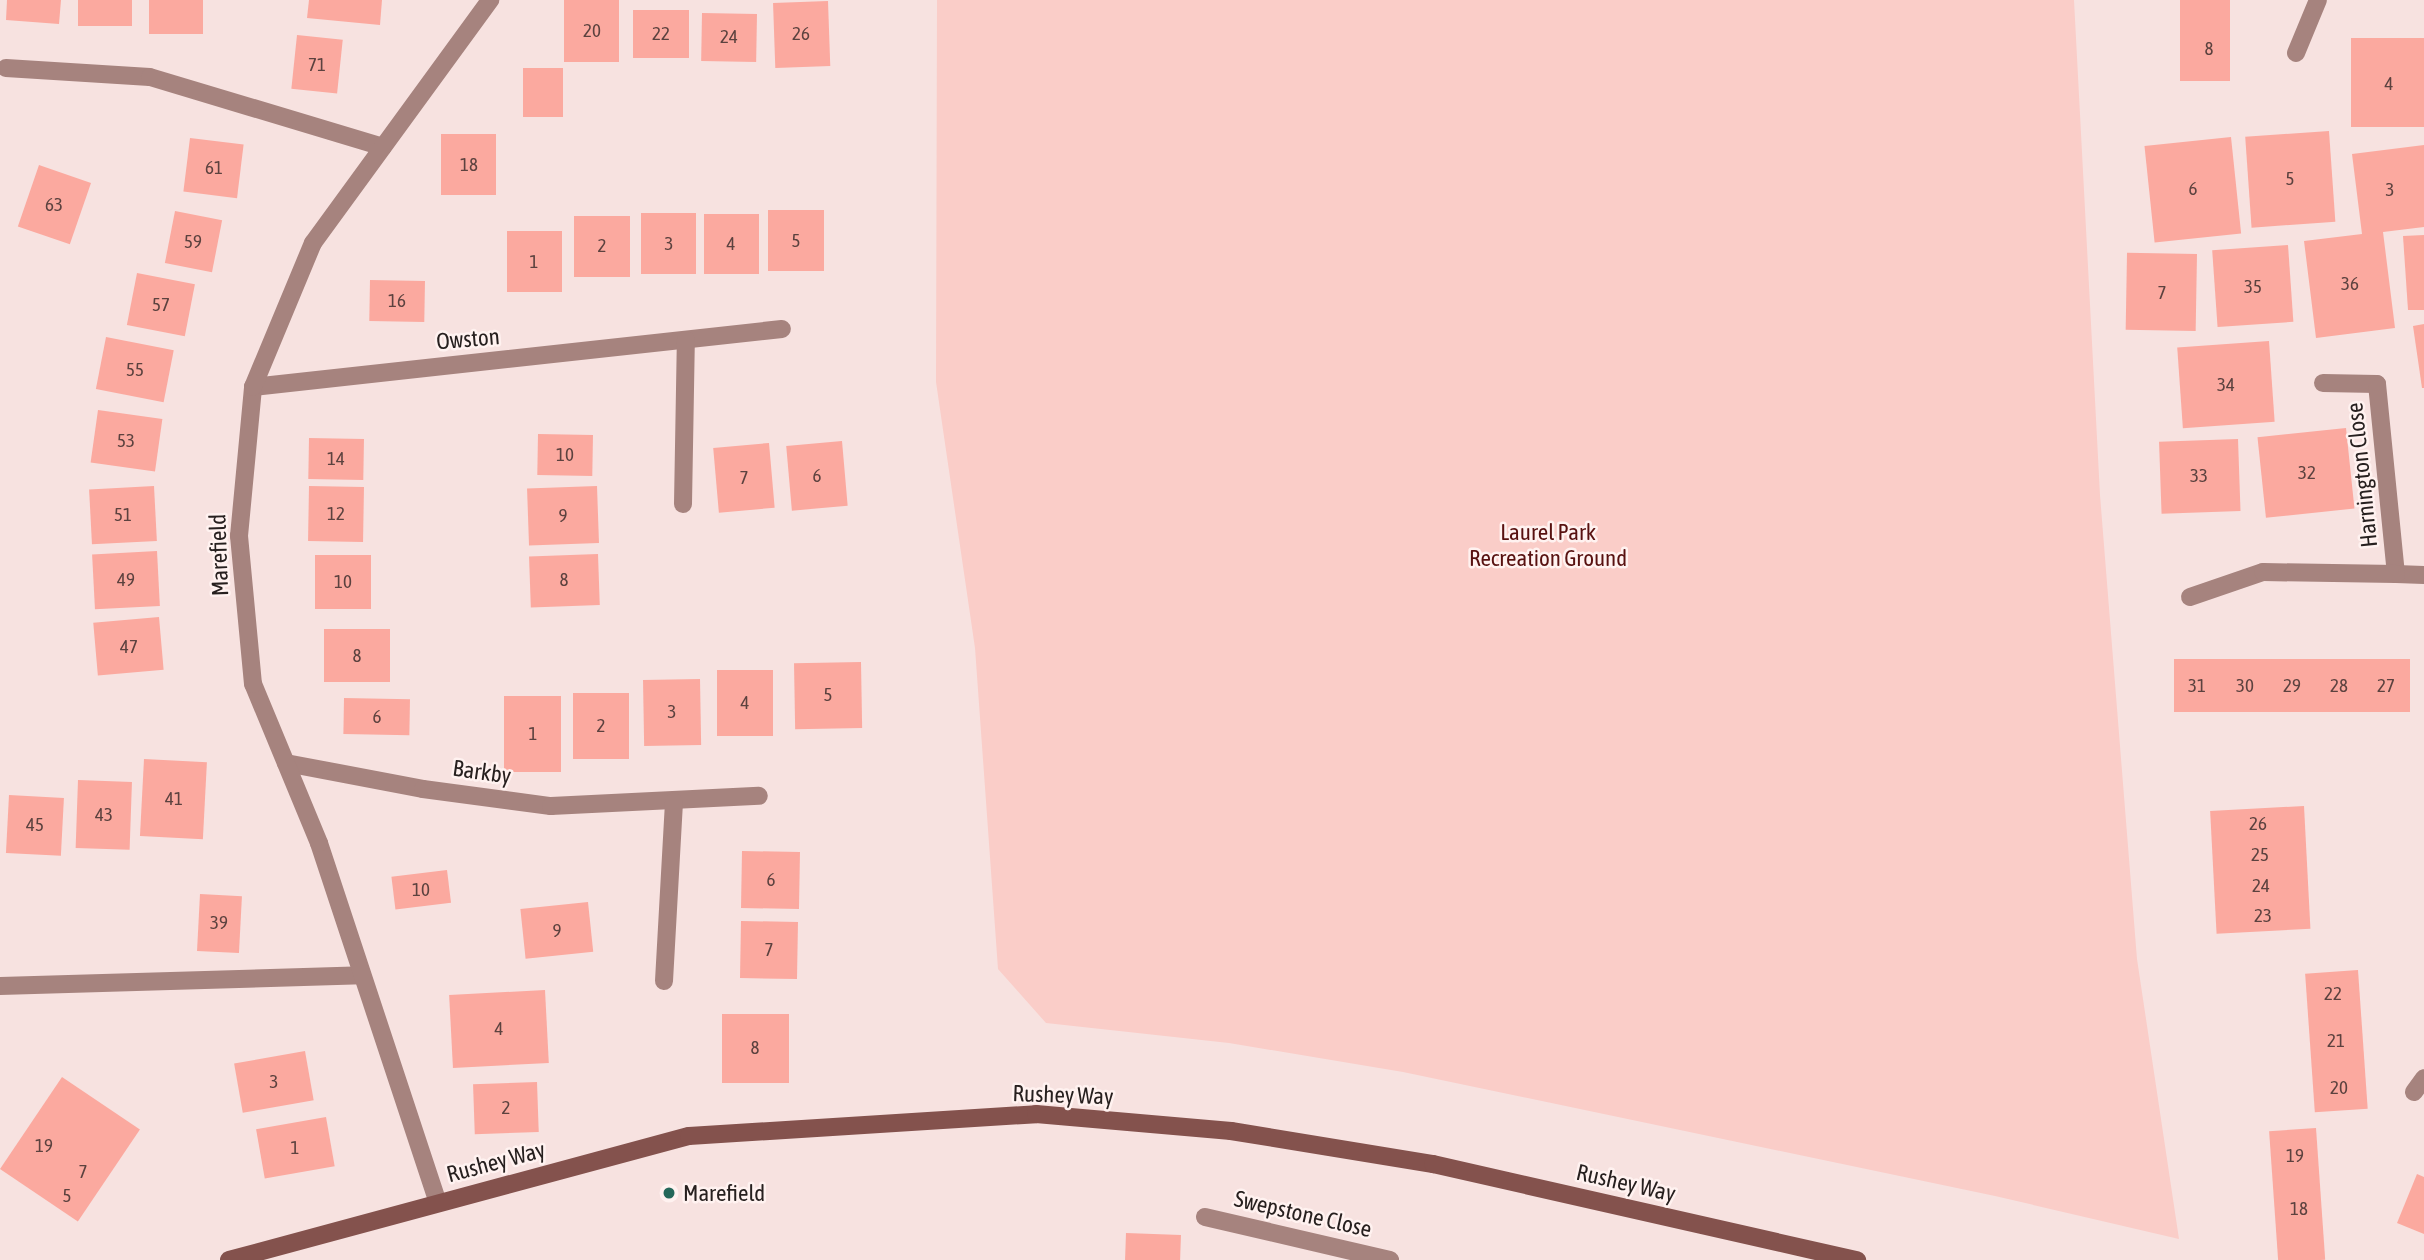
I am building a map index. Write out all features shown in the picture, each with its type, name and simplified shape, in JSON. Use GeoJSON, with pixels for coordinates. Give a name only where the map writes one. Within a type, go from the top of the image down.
{"type":"FeatureCollection","features":[{"type":"Feature","properties":{"kind":"street","name":"Marefield"},"geometry":{"type":"LineString","coordinates":[[438,1203],[318,843],[253,684],[239,536],[253,387],[313,243],[490,0]]}},
{"type":"Feature","properties":{"kind":"street"},"geometry":{"type":"LineString","coordinates":[[2296,53],[2318,0]]}},
{"type":"Feature","properties":{"kind":"street"},"geometry":{"type":"LineString","coordinates":[[6,68],[150,77],[383,147]]}},
{"type":"Feature","properties":{"kind":"street","name":"Owston"},"geometry":{"type":"LineString","coordinates":[[253,387],[782,329]]}},
{"type":"Feature","properties":{"kind":"street"},"geometry":{"type":"LineString","coordinates":[[683,504],[686,340]]}},
{"type":"Feature","properties":{"kind":"street","name":"Harnington Close"},"geometry":{"type":"LineString","coordinates":[[2323,383],[2378,384],[2396,575]]}},
{"type":"Feature","properties":{"kind":"street","name":"Harnington Close"},"geometry":{"type":"LineString","coordinates":[[2190,597],[2263,572],[2424,575]]}},
{"type":"Feature","properties":{"kind":"street","name":"Barkby"},"geometry":{"type":"LineString","coordinates":[[286,763],[423,789],[551,806],[758,796]]}},
{"type":"Feature","properties":{"kind":"street"},"geometry":{"type":"LineString","coordinates":[[664,981],[674,802]]}},
{"type":"Feature","properties":{"kind":"street"},"geometry":{"type":"LineString","coordinates":[[0,986],[362,975]]}},
{"type":"Feature","properties":{"kind":"street","name":"Rushey Way"},"geometry":{"type":"LineString","coordinates":[[229,1260],[689,1136],[1036,1114],[1231,1131],[1433,1164],[1857,1260]]}},
{"type":"Feature","properties":{"kind":"street","name":"Swepstone Close"},"geometry":{"type":"LineString","coordinates":[[1205,1217],[1390,1260]]}},
{"type":"Feature","properties":{"kind":"green space","name":"Laurel Park Recreation Ground"},"geometry":{"type":"Polygon","coordinates":[[[937,0],[2074,0],[2100,495],[2137,959],[2179,1239],[1995,1196],[1403,1072],[1229,1043],[1046,1023],[998,969],[975,648],[936,382],[937,0]]]}},
{"type":"Feature","properties":{"kind":"building"},"geometry":{"type":"Polygon","coordinates":[[[7,0],[61,0],[59,24],[6,20],[7,0]]]}},
{"type":"Feature","properties":{"kind":"building"},"geometry":{"type":"Polygon","coordinates":[[[78,0],[132,0],[132,26],[78,26],[78,0]]]}},
{"type":"Feature","properties":{"kind":"building"},"geometry":{"type":"Polygon","coordinates":[[[149,0],[203,0],[203,34],[149,34],[149,0]]]}},
{"type":"Feature","properties":{"kind":"building"},"geometry":{"type":"Polygon","coordinates":[[[309,0],[382,0],[380,25],[307,18],[309,0]]]}},
{"type":"Feature","properties":{"kind":"building"},"geometry":{"type":"Polygon","coordinates":[[[564,0],[619,0],[619,62],[564,62],[564,0]]]}},
{"type":"Feature","properties":{"kind":"building"},"geometry":{"type":"Polygon","coordinates":[[[2180,0],[2230,0],[2230,81],[2180,81],[2180,0]]]}},
{"type":"Feature","properties":{"kind":"building"},"geometry":{"type":"Polygon","coordinates":[[[828,1],[830,66],[775,68],[773,3],[828,1]]]}},
{"type":"Feature","properties":{"kind":"building"},"geometry":{"type":"Polygon","coordinates":[[[633,10],[689,10],[689,58],[633,58],[633,10]]]}},
{"type":"Feature","properties":{"kind":"building"},"geometry":{"type":"Polygon","coordinates":[[[702,13],[757,14],[756,62],[701,61],[702,13]]]}},
{"type":"Feature","properties":{"kind":"building"},"geometry":{"type":"Polygon","coordinates":[[[297,35],[343,40],[337,94],[291,89],[297,35]]]}},
{"type":"Feature","properties":{"kind":"building"},"geometry":{"type":"Polygon","coordinates":[[[2351,38],[2424,38],[2424,127],[2351,127],[2351,38]]]}},
{"type":"Feature","properties":{"kind":"building"},"geometry":{"type":"Polygon","coordinates":[[[523,68],[563,68],[563,117],[523,117],[523,68]]]}},
{"type":"Feature","properties":{"kind":"building"},"geometry":{"type":"Polygon","coordinates":[[[2329,131],[2335,222],[2252,228],[2245,137],[2329,131]]]}},
{"type":"Feature","properties":{"kind":"building"},"geometry":{"type":"Polygon","coordinates":[[[441,134],[496,134],[496,195],[441,195],[441,134]]]}},
{"type":"Feature","properties":{"kind":"building"},"geometry":{"type":"Polygon","coordinates":[[[2231,137],[2241,233],[2155,243],[2144,146],[2231,137]]]}},
{"type":"Feature","properties":{"kind":"building"},"geometry":{"type":"Polygon","coordinates":[[[190,138],[244,145],[237,198],[183,192],[190,138]]]}},
{"type":"Feature","properties":{"kind":"building"},"geometry":{"type":"Polygon","coordinates":[[[2424,145],[2424,227],[2383,232],[2395,328],[2316,338],[2304,241],[2362,234],[2352,154],[2424,145]]]}},
{"type":"Feature","properties":{"kind":"building"},"geometry":{"type":"Polygon","coordinates":[[[39,165],[91,183],[70,244],[18,226],[39,165]]]}},
{"type":"Feature","properties":{"kind":"building"},"geometry":{"type":"Polygon","coordinates":[[[768,210],[824,210],[824,271],[768,271],[768,210]]]}},
{"type":"Feature","properties":{"kind":"building"},"geometry":{"type":"Polygon","coordinates":[[[175,211],[222,220],[212,272],[165,263],[175,211]]]}},
{"type":"Feature","properties":{"kind":"building"},"geometry":{"type":"Polygon","coordinates":[[[641,213],[696,213],[696,274],[641,274],[641,213]]]}},
{"type":"Feature","properties":{"kind":"building"},"geometry":{"type":"Polygon","coordinates":[[[704,214],[759,214],[759,274],[704,274],[704,214]]]}},
{"type":"Feature","properties":{"kind":"building"},"geometry":{"type":"Polygon","coordinates":[[[574,216],[630,216],[630,277],[574,277],[574,216]]]}},
{"type":"Feature","properties":{"kind":"building"},"geometry":{"type":"Polygon","coordinates":[[[507,231],[562,231],[562,292],[507,292],[507,231]]]}},
{"type":"Feature","properties":{"kind":"building"},"geometry":{"type":"Polygon","coordinates":[[[2424,235],[2424,310],[2408,310],[2403,236],[2424,235]]]}},
{"type":"Feature","properties":{"kind":"building"},"geometry":{"type":"Polygon","coordinates":[[[2288,245],[2293,322],[2218,327],[2212,250],[2288,245]]]}},
{"type":"Feature","properties":{"kind":"building"},"geometry":{"type":"Polygon","coordinates":[[[2127,253],[2197,254],[2196,331],[2126,330],[2127,253]]]}},
{"type":"Feature","properties":{"kind":"building"},"geometry":{"type":"Polygon","coordinates":[[[137,273],[195,284],[185,336],[127,325],[137,273]]]}},
{"type":"Feature","properties":{"kind":"building"},"geometry":{"type":"Polygon","coordinates":[[[370,280],[425,281],[424,322],[369,321],[370,280]]]}},
{"type":"Feature","properties":{"kind":"building"},"geometry":{"type":"Polygon","coordinates":[[[2424,324],[2424,388],[2422,388],[2413,326],[2424,324]]]}},
{"type":"Feature","properties":{"kind":"building"},"geometry":{"type":"Polygon","coordinates":[[[106,337],[174,350],[164,402],[96,389],[106,337]]]}},
{"type":"Feature","properties":{"kind":"building"},"geometry":{"type":"Polygon","coordinates":[[[2269,341],[2275,422],[2183,428],[2177,347],[2269,341]]]}},
{"type":"Feature","properties":{"kind":"building"},"geometry":{"type":"Polygon","coordinates":[[[98,410],[162,419],[155,472],[91,462],[98,410]]]}},
{"type":"Feature","properties":{"kind":"building"},"geometry":{"type":"Polygon","coordinates":[[[2346,428],[2354,509],[2266,518],[2257,437],[2346,428]]]}},
{"type":"Feature","properties":{"kind":"building"},"geometry":{"type":"Polygon","coordinates":[[[538,434],[593,435],[592,476],[537,475],[538,434]]]}},
{"type":"Feature","properties":{"kind":"building"},"geometry":{"type":"Polygon","coordinates":[[[309,438],[364,439],[363,480],[308,479],[309,438]]]}},
{"type":"Feature","properties":{"kind":"building"},"geometry":{"type":"Polygon","coordinates":[[[2238,439],[2241,511],[2162,514],[2159,442],[2238,439]]]}},
{"type":"Feature","properties":{"kind":"building"},"geometry":{"type":"Polygon","coordinates":[[[842,441],[848,506],[792,511],[786,446],[842,441]]]}},
{"type":"Feature","properties":{"kind":"building"},"geometry":{"type":"Polygon","coordinates":[[[769,443],[775,508],[719,513],[713,448],[769,443]]]}},
{"type":"Feature","properties":{"kind":"building"},"geometry":{"type":"Polygon","coordinates":[[[154,486],[157,541],[92,544],[89,489],[154,486]]]}},
{"type":"Feature","properties":{"kind":"building"},"geometry":{"type":"Polygon","coordinates":[[[309,486],[364,487],[363,542],[308,541],[309,486]]]}},
{"type":"Feature","properties":{"kind":"building"},"geometry":{"type":"Polygon","coordinates":[[[597,486],[599,543],[529,545],[527,488],[597,486]]]}},
{"type":"Feature","properties":{"kind":"building"},"geometry":{"type":"Polygon","coordinates":[[[157,551],[160,606],[95,609],[92,554],[157,551]]]}},
{"type":"Feature","properties":{"kind":"building"},"geometry":{"type":"Polygon","coordinates":[[[598,554],[600,605],[531,607],[529,556],[598,554]]]}},
{"type":"Feature","properties":{"kind":"building"},"geometry":{"type":"Polygon","coordinates":[[[315,555],[371,555],[371,609],[315,609],[315,555]]]}},
{"type":"Feature","properties":{"kind":"building"},"geometry":{"type":"Polygon","coordinates":[[[159,617],[164,670],[98,676],[93,623],[159,617]]]}},
{"type":"Feature","properties":{"kind":"building"},"geometry":{"type":"Polygon","coordinates":[[[324,629],[390,629],[390,682],[324,682],[324,629]]]}},
{"type":"Feature","properties":{"kind":"building"},"geometry":{"type":"Polygon","coordinates":[[[2174,659],[2410,659],[2410,712],[2174,712],[2174,659]]]}},
{"type":"Feature","properties":{"kind":"building"},"geometry":{"type":"Polygon","coordinates":[[[861,662],[862,728],[795,729],[794,663],[861,662]]]}},
{"type":"Feature","properties":{"kind":"building"},"geometry":{"type":"Polygon","coordinates":[[[717,670],[773,670],[773,736],[717,736],[717,670]]]}},
{"type":"Feature","properties":{"kind":"building"},"geometry":{"type":"Polygon","coordinates":[[[700,679],[701,745],[644,746],[643,680],[700,679]]]}},
{"type":"Feature","properties":{"kind":"building"},"geometry":{"type":"Polygon","coordinates":[[[573,693],[629,693],[629,759],[573,759],[573,693]]]}},
{"type":"Feature","properties":{"kind":"building"},"geometry":{"type":"Polygon","coordinates":[[[504,696],[561,696],[561,772],[504,772],[504,696]]]}},
{"type":"Feature","properties":{"kind":"building"},"geometry":{"type":"Polygon","coordinates":[[[344,698],[410,699],[409,735],[343,734],[344,698]]]}},
{"type":"Feature","properties":{"kind":"building"},"geometry":{"type":"Polygon","coordinates":[[[144,759],[207,762],[203,839],[140,836],[144,759]]]}},
{"type":"Feature","properties":{"kind":"building"},"geometry":{"type":"Polygon","coordinates":[[[78,780],[132,782],[130,850],[76,848],[78,780]]]}},
{"type":"Feature","properties":{"kind":"building"},"geometry":{"type":"Polygon","coordinates":[[[9,795],[64,798],[61,856],[6,853],[9,795]]]}},
{"type":"Feature","properties":{"kind":"building"},"geometry":{"type":"Polygon","coordinates":[[[2304,806],[2310,929],[2217,934],[2210,811],[2304,806]]]}},
{"type":"Feature","properties":{"kind":"building"},"geometry":{"type":"Polygon","coordinates":[[[742,851],[800,852],[799,909],[741,908],[742,851]]]}},
{"type":"Feature","properties":{"kind":"building"},"geometry":{"type":"Polygon","coordinates":[[[447,870],[451,903],[395,910],[391,877],[447,870]]]}},
{"type":"Feature","properties":{"kind":"building"},"geometry":{"type":"Polygon","coordinates":[[[200,894],[242,896],[239,953],[197,951],[200,894]]]}},
{"type":"Feature","properties":{"kind":"building"},"geometry":{"type":"Polygon","coordinates":[[[588,902],[593,952],[526,959],[520,909],[588,902]]]}},
{"type":"Feature","properties":{"kind":"building"},"geometry":{"type":"Polygon","coordinates":[[[741,921],[798,922],[797,979],[740,978],[741,921]]]}},
{"type":"Feature","properties":{"kind":"building"},"geometry":{"type":"Polygon","coordinates":[[[2358,970],[2368,1109],[2315,1112],[2305,974],[2358,970]]]}},
{"type":"Feature","properties":{"kind":"building"},"geometry":{"type":"Polygon","coordinates":[[[545,990],[549,1063],[453,1068],[449,995],[545,990]]]}},
{"type":"Feature","properties":{"kind":"building"},"geometry":{"type":"Polygon","coordinates":[[[722,1014],[789,1014],[789,1083],[722,1083],[722,1014]]]}},
{"type":"Feature","properties":{"kind":"building"},"geometry":{"type":"Polygon","coordinates":[[[305,1051],[314,1100],[243,1113],[234,1064],[305,1051]]]}},
{"type":"Feature","properties":{"kind":"building"},"geometry":{"type":"Polygon","coordinates":[[[62,1077],[140,1130],[78,1222],[0,1169],[62,1077]]]}},
{"type":"Feature","properties":{"kind":"building"},"geometry":{"type":"Polygon","coordinates":[[[537,1082],[539,1132],[475,1134],[473,1084],[537,1082]]]}},
{"type":"Feature","properties":{"kind":"building"},"geometry":{"type":"Polygon","coordinates":[[[326,1117],[335,1166],[265,1179],[256,1129],[326,1117]]]}},
{"type":"Feature","properties":{"kind":"building"},"geometry":{"type":"Polygon","coordinates":[[[2316,1128],[2325,1260],[2278,1260],[2269,1131],[2316,1128]]]}},
{"type":"Feature","properties":{"kind":"building"},"geometry":{"type":"Polygon","coordinates":[[[2417,1174],[2424,1177],[2424,1234],[2397,1223],[2417,1174]]]}},
{"type":"Feature","properties":{"kind":"building"},"geometry":{"type":"Polygon","coordinates":[[[1126,1233],[1181,1235],[1180,1260],[1125,1260],[1126,1233]]]}},
{"type":"Feature","properties":{"kind":"place","name":"Marefield"},"geometry":{"type":"Point","coordinates":[669,1193]}}]}
